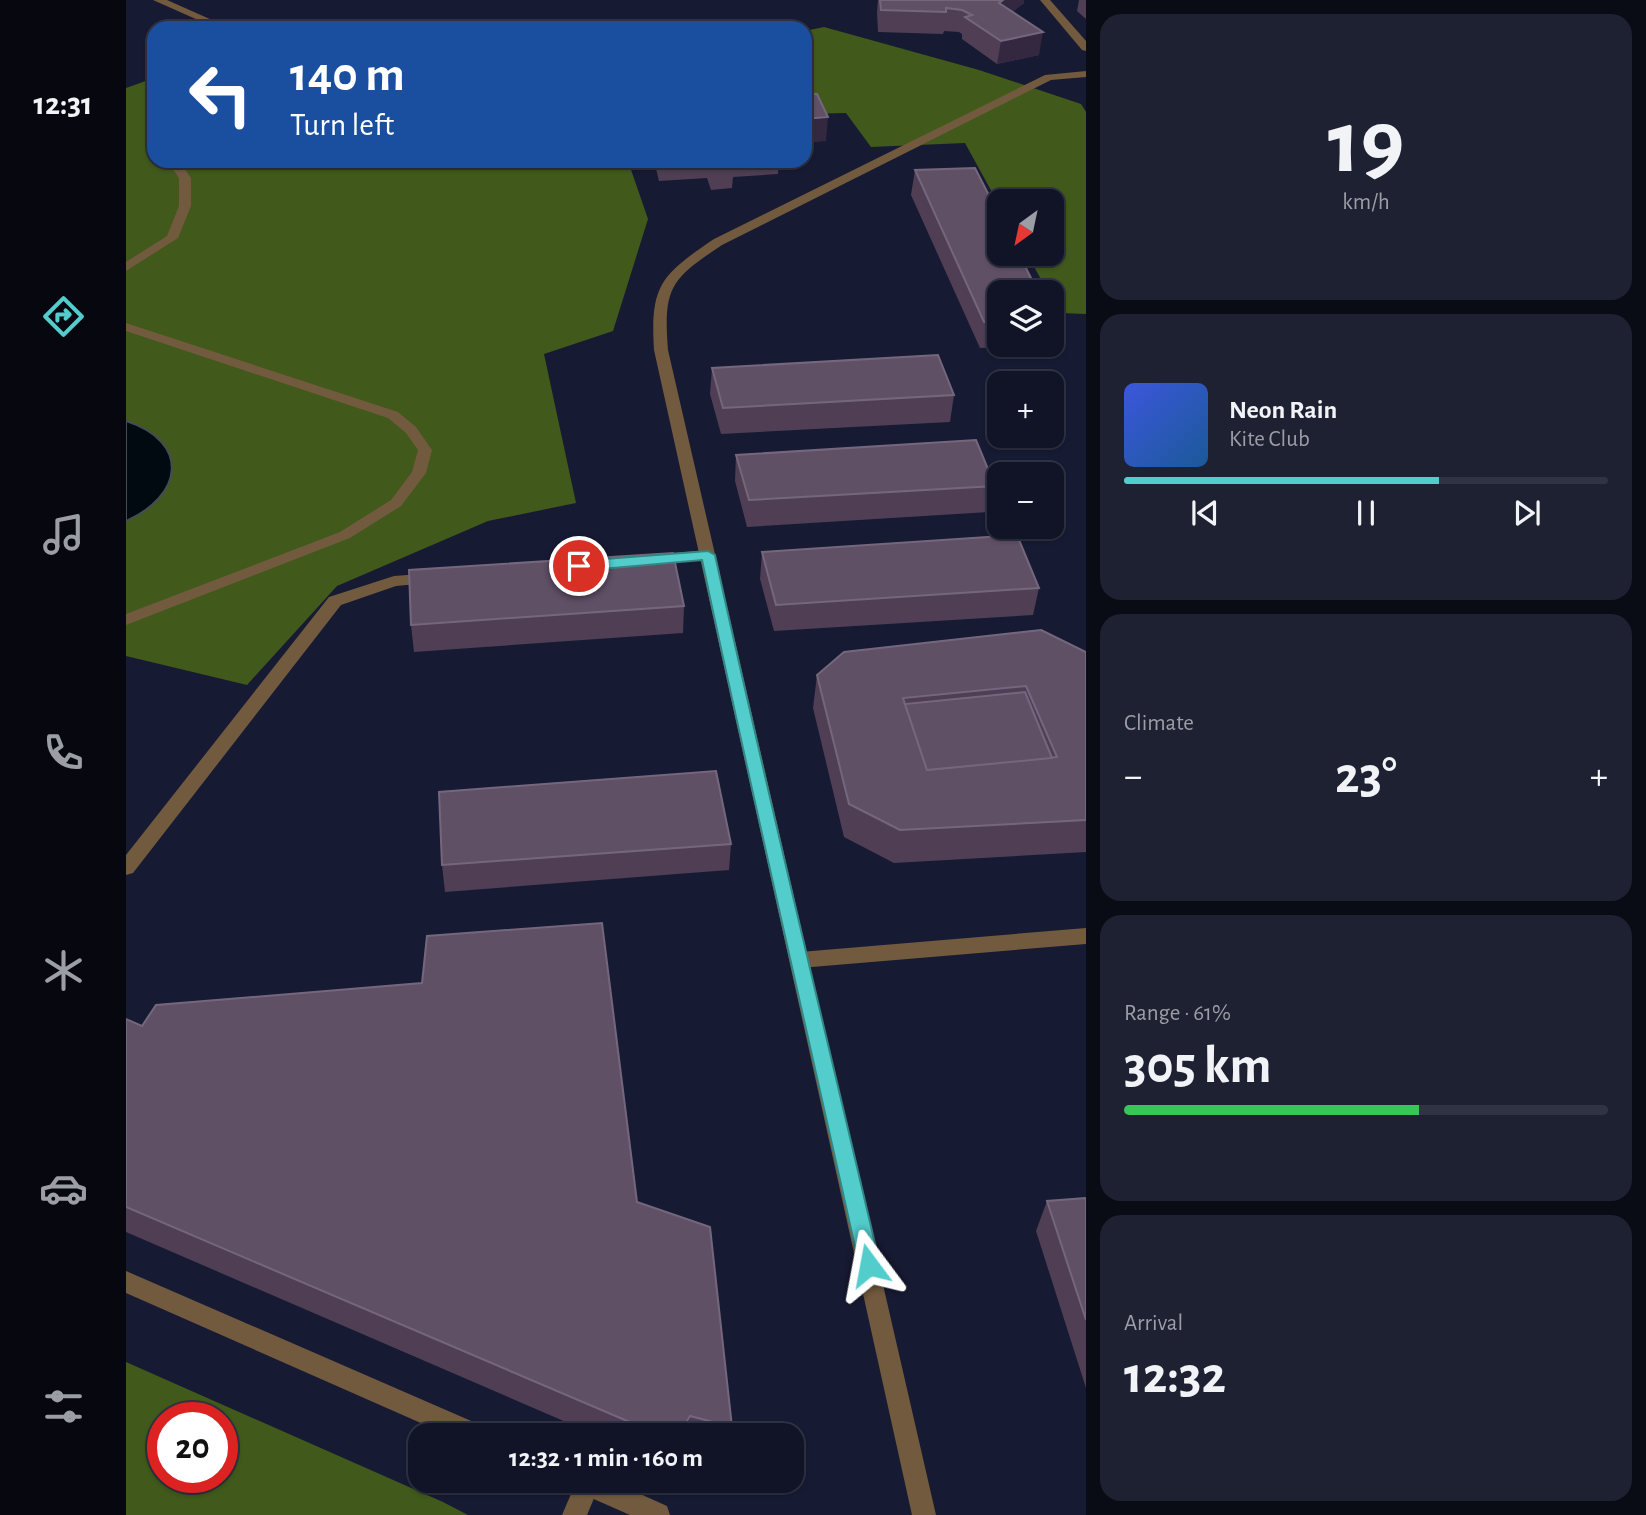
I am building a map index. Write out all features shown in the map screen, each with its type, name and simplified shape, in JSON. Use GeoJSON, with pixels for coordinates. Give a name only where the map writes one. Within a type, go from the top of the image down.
{"type":"FeatureCollection","features":[{"type":"Feature","properties":{"kind":"street"},"geometry":{"type":"LineString","coordinates":[[158,0],[208,21]]}},
{"type":"Feature","properties":{"kind":"street"},"geometry":{"type":"LineString","coordinates":[[1045,0],[1086,47]]}},
{"type":"Feature","properties":{"kind":"street"},"geometry":{"type":"LineString","coordinates":[[924,1515],[661,350],[658,321],[660,297],[671,276],[718,242],[1049,77],[1086,74]]}},
{"type":"Feature","properties":{"kind":"street"},"geometry":{"type":"LineString","coordinates":[[126,267],[172,239],[186,206],[185,178],[178,168]]}},
{"type":"Feature","properties":{"kind":"street"},"geometry":{"type":"LineString","coordinates":[[126,327],[393,415],[411,430],[425,450],[419,473],[396,503],[345,535],[126,620]]}},
{"type":"Feature","properties":{"kind":"street"},"geometry":{"type":"LineString","coordinates":[[629,562],[708,555]]}},
{"type":"Feature","properties":{"kind":"street"},"geometry":{"type":"LineString","coordinates":[[126,868],[335,601],[394,581],[449,577]]}},
{"type":"Feature","properties":{"kind":"street"},"geometry":{"type":"LineString","coordinates":[[800,960],[1086,936]]}},
{"type":"Feature","properties":{"kind":"street"},"geometry":{"type":"LineString","coordinates":[[126,1282],[449,1423]]}},
{"type":"Feature","properties":{"kind":"street"},"geometry":{"type":"LineString","coordinates":[[574,1515],[581,1493]]}},
{"type":"Feature","properties":{"kind":"street"},"geometry":{"type":"LineString","coordinates":[[609,1493],[658,1515]]}},
{"type":"Feature","properties":{"kind":"green space"},"geometry":{"type":"Polygon","coordinates":[[[824,27],[979,70],[1081,104],[1086,112],[1086,314],[1064,313],[1064,280],[1041,280],[1034,266],[1064,266],[1064,189],[990,189],[965,143],[871,147],[846,113],[812,114],[812,30],[824,27]]]}},
{"type":"Feature","properties":{"kind":"green space"},"geometry":{"type":"Polygon","coordinates":[[[147,80],[147,168],[630,168],[648,219],[613,331],[544,354],[576,503],[488,521],[337,586],[247,685],[126,656],[126,88],[147,80]]]}},
{"type":"Feature","properties":{"kind":"green space"},"geometry":{"type":"Polygon","coordinates":[[[126,1362],[217,1402],[147,1402],[147,1493],[238,1493],[238,1411],[408,1487],[408,1493],[423,1493],[468,1515],[126,1515],[126,1362]]]}},
{"type":"Feature","properties":{"kind":"shaded area"},"geometry":{"type":"Polygon","coordinates":[[[126,421],[147,430],[161,442],[170,455],[172,470],[168,484],[159,498],[126,521],[126,421]]]}},
{"type":"Feature","properties":{"kind":"building"},"geometry":{"type":"Polygon","coordinates":[[[880,0],[1003,0],[999,3],[1043,32],[1001,41],[965,17],[972,15],[962,10],[881,10],[880,0]]]}},
{"type":"Feature","properties":{"kind":"building"},"geometry":{"type":"Polygon","coordinates":[[[812,94],[817,94],[828,117],[812,118],[812,94]]]}},
{"type":"Feature","properties":{"kind":"building"},"geometry":{"type":"Polygon","coordinates":[[[975,168],[987,192],[987,266],[1025,266],[1032,280],[987,280],[987,322],[984,322],[915,170],[975,168]]]}},
{"type":"Feature","properties":{"kind":"building"},"geometry":{"type":"Polygon","coordinates":[[[938,355],[954,395],[723,408],[712,368],[938,355]]]}},
{"type":"Feature","properties":{"kind":"building"},"geometry":{"type":"Polygon","coordinates":[[[976,440],[987,467],[987,486],[749,500],[736,455],[976,440]]]}},
{"type":"Feature","properties":{"kind":"building"},"geometry":{"type":"Polygon","coordinates":[[[987,537],[1019,539],[1039,588],[776,605],[762,552],[987,537]]]}},
{"type":"Feature","properties":{"kind":"building"},"geometry":{"type":"Polygon","coordinates":[[[673,553],[684,606],[411,625],[409,570],[673,553]]]}},
{"type":"Feature","properties":{"kind":"building"},"geometry":{"type":"Polygon","coordinates":[[[1041,630],[1086,652],[1086,820],[900,830],[849,804],[817,675],[844,652],[1041,630]],[[1026,686],[903,698],[927,770],[1057,757],[1026,686]]]}},
{"type":"Feature","properties":{"kind":"building"},"geometry":{"type":"Polygon","coordinates":[[[1025,692],[1052,758],[927,770],[905,704],[1025,692]]]}},
{"type":"Feature","properties":{"kind":"building"},"geometry":{"type":"Polygon","coordinates":[[[716,771],[731,844],[442,865],[439,792],[716,771]]]}},
{"type":"Feature","properties":{"kind":"building"},"geometry":{"type":"Polygon","coordinates":[[[602,923],[637,1202],[710,1227],[732,1423],[717,1423],[690,1416],[686,1423],[632,1423],[126,1207],[126,1019],[142,1026],[156,1005],[422,983],[427,936],[602,923]]]}},
{"type":"Feature","properties":{"kind":"building"},"geometry":{"type":"Polygon","coordinates":[[[1086,1198],[1086,1320],[1047,1201],[1086,1198]]]}},
{"type":"Feature","properties":{"kind":"route"},"geometry":{"type":"LineString","coordinates":[[579,566],[708,555],[869,1265]]}}]}
